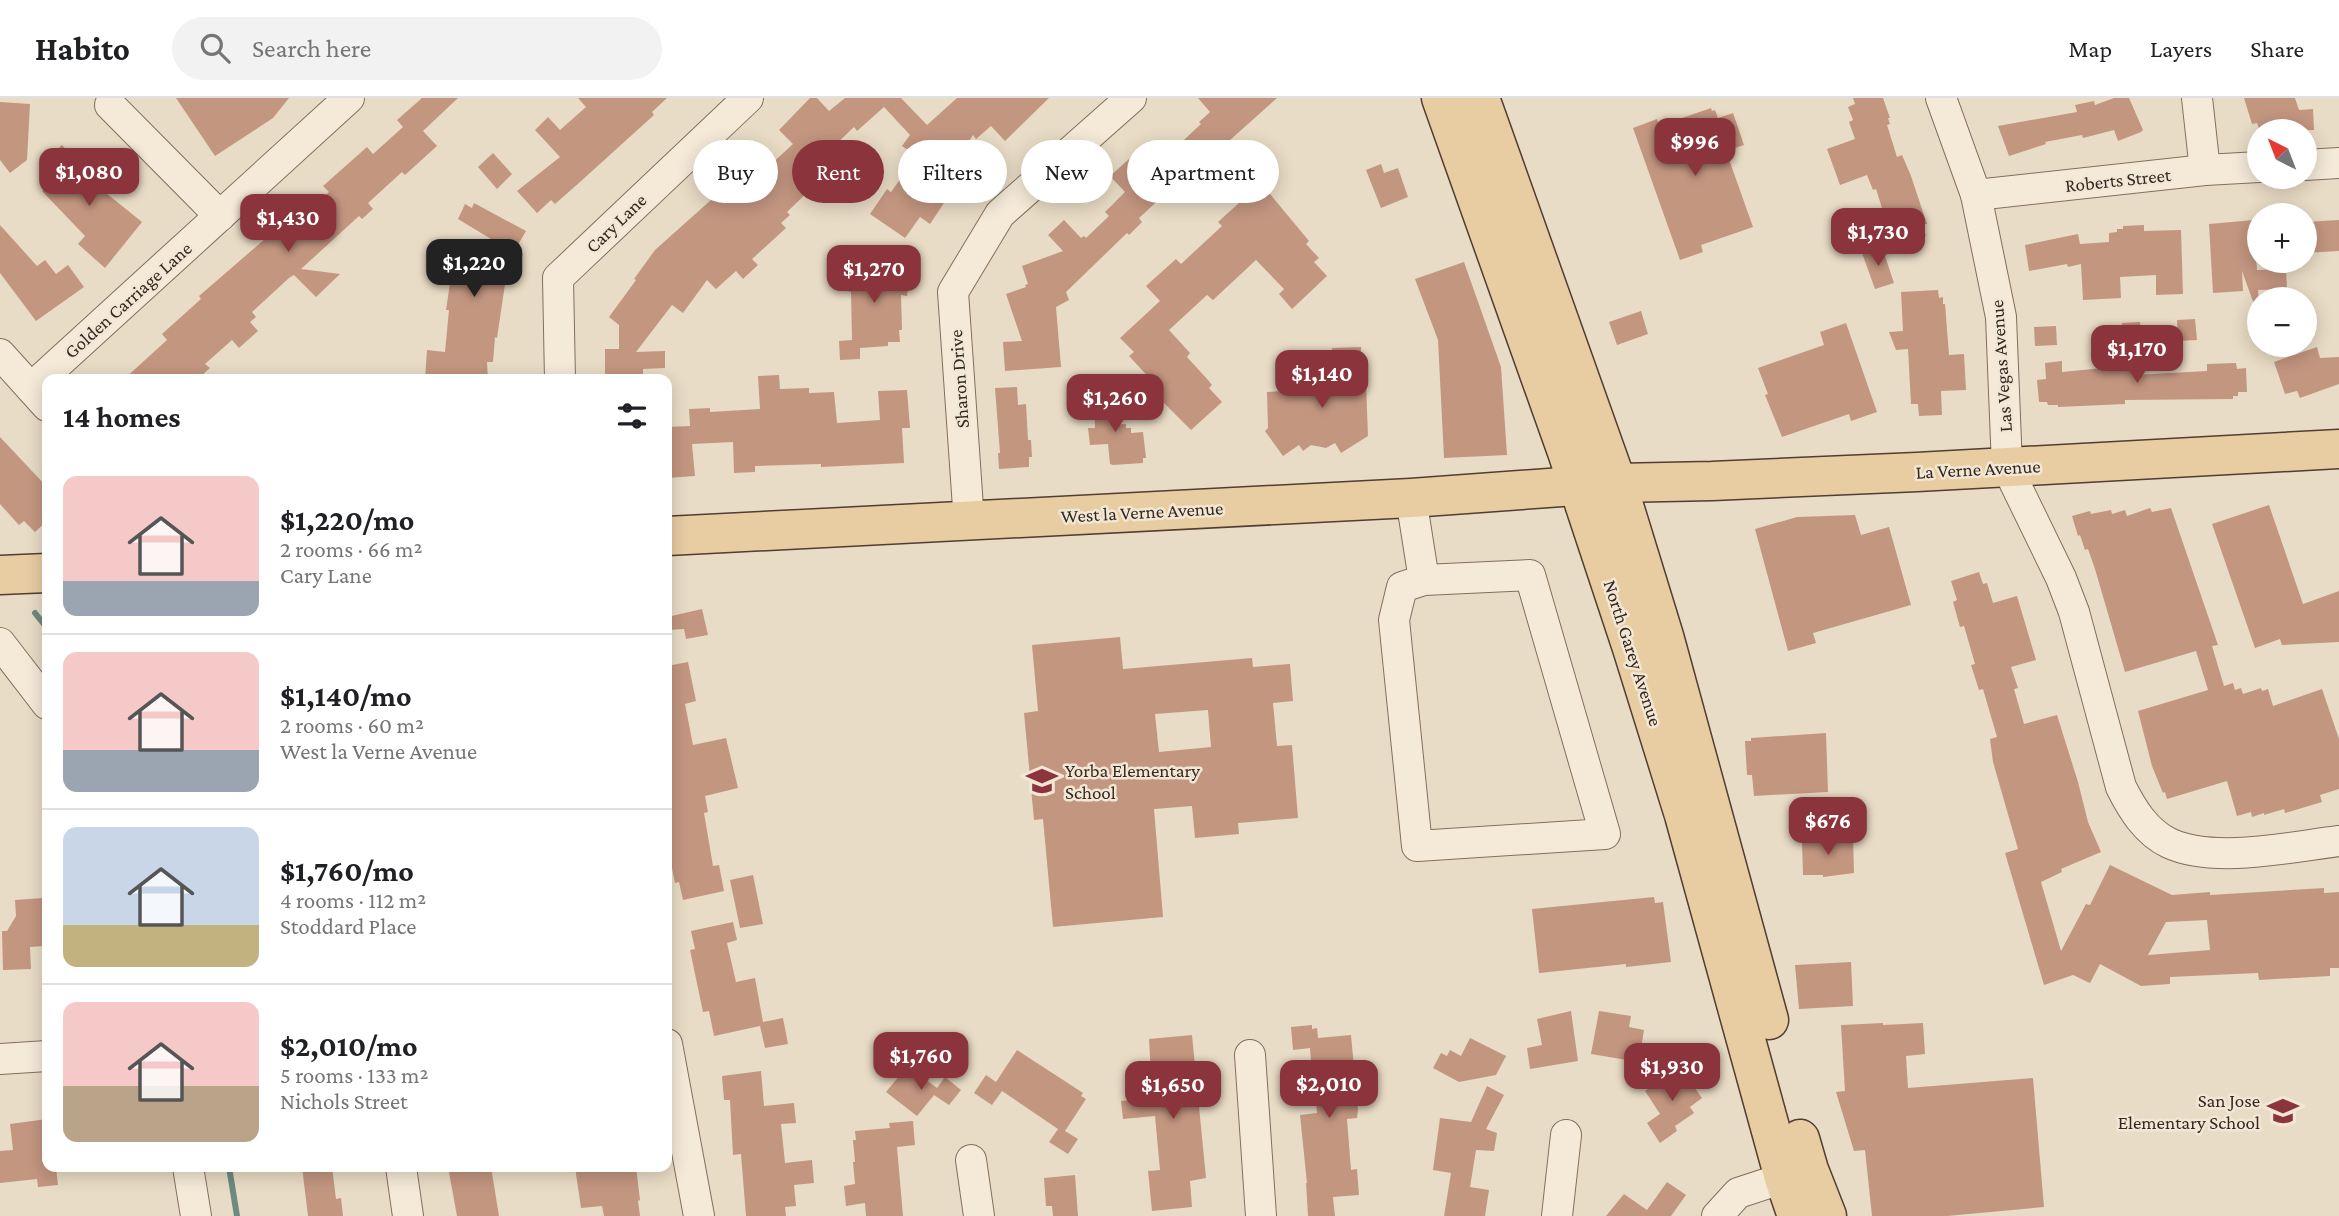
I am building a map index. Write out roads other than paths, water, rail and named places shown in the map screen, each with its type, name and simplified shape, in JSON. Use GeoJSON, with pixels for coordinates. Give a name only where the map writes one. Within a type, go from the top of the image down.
{"type":"FeatureCollection","features":[{"type":"Feature","properties":{"kind":"main road","name":"North Garey Avenue"},"geometry":{"type":"LineString","coordinates":[[1441,98],[1578,485],[1632,648],[1797,1174],[1827,1216]]}},
{"type":"Feature","properties":{"kind":"main road","name":"North Garey Avenue"},"geometry":{"type":"LineString","coordinates":[[1479,98],[1617,482],[1664,636],[1797,1174],[1797,1216]]}},
{"type":"Feature","properties":{"kind":"main road","name":"La Verne Avenue"},"geometry":{"type":"LineString","coordinates":[[1617,482],[1712,481],[2339,449]]}},
{"type":"Feature","properties":{"kind":"main road","name":"West la Verne Avenue"},"geometry":{"type":"LineString","coordinates":[[672,536],[1411,498],[1617,482]]}},
{"type":"Feature","properties":{"kind":"main road"},"geometry":{"type":"LineString","coordinates":[[0,575],[42,573]]}},
{"type":"Feature","properties":{"kind":"street","name":"Golden Carriage Lane"},"geometry":{"type":"LineString","coordinates":[[62,374],[220,216],[349,98]]}},
{"type":"Feature","properties":{"kind":"street","name":"Cary Lane"},"geometry":{"type":"LineString","coordinates":[[560,374],[558,278],[748,98]]}},
{"type":"Feature","properties":{"kind":"street","name":"Sharon Drive"},"geometry":{"type":"LineString","coordinates":[[969,522],[953,292],[1000,214],[1131,98]]}},
{"type":"Feature","properties":{"kind":"street","name":"Las Vegas Avenue"},"geometry":{"type":"LineString","coordinates":[[1941,98],[1976,194],[2001,317],[2007,467],[2074,612],[2121,787],[2130,806],[2145,825],[2168,843],[2200,852],[2234,853],[2339,841]]}},
{"type":"Feature","properties":{"kind":"street"},"geometry":{"type":"LineString","coordinates":[[2197,98],[2205,170]]}},
{"type":"Feature","properties":{"kind":"street"},"geometry":{"type":"LineString","coordinates":[[110,104],[220,216]]}},
{"type":"Feature","properties":{"kind":"street"},"geometry":{"type":"LineString","coordinates":[[2317,164],[2339,163]]}},
{"type":"Feature","properties":{"kind":"street","name":"Roberts Street"},"geometry":{"type":"LineString","coordinates":[[1976,194],[2247,168]]}},
{"type":"Feature","properties":{"kind":"street"},"geometry":{"type":"LineString","coordinates":[[0,355],[39,397]]}},
{"type":"Feature","properties":{"kind":"street"},"geometry":{"type":"LineString","coordinates":[[1411,498],[1424,580]]}},
{"type":"Feature","properties":{"kind":"street"},"geometry":{"type":"LineString","coordinates":[[1530,575],[1605,834],[1417,846],[1394,620],[1402,587],[1424,580],[1530,575]]}},
{"type":"Feature","properties":{"kind":"street"},"geometry":{"type":"LineString","coordinates":[[0,643],[42,698]]}},
{"type":"Feature","properties":{"kind":"street"},"geometry":{"type":"LineString","coordinates":[[1250,1055],[1261,1216]]}},
{"type":"Feature","properties":{"kind":"street"},"geometry":{"type":"LineString","coordinates":[[0,1059],[42,1056]]}},
{"type":"Feature","properties":{"kind":"street"},"geometry":{"type":"LineString","coordinates":[[672,1071],[699,1216]]}},
{"type":"Feature","properties":{"kind":"street"},"geometry":{"type":"LineString","coordinates":[[1557,1216],[1566,1135]]}},
{"type":"Feature","properties":{"kind":"street"},"geometry":{"type":"LineString","coordinates":[[971,1160],[979,1216]]}},
{"type":"Feature","properties":{"kind":"street"},"geometry":{"type":"LineString","coordinates":[[189,1172],[196,1216]]}},
{"type":"Feature","properties":{"kind":"street"},"geometry":{"type":"LineString","coordinates":[[402,1172],[408,1216]]}},
{"type":"Feature","properties":{"kind":"street"},"geometry":{"type":"LineString","coordinates":[[1717,1216],[1738,1193],[1797,1174]]}},
{"type":"Feature","properties":{"kind":"waterway"},"geometry":{"type":"LineString","coordinates":[[35,613],[42,622]]}},
{"type":"Feature","properties":{"kind":"waterway"},"geometry":{"type":"LineString","coordinates":[[230,1172],[237,1216]]}},
{"type":"Feature","properties":{"kind":"place","name":"Yorba Elementary School"},"geometry":{"type":"Point","coordinates":[1042,781]}},
{"type":"Feature","properties":{"kind":"place","name":"San Jose Elementary School"},"geometry":{"type":"Point","coordinates":[2283,1111]}}]}
